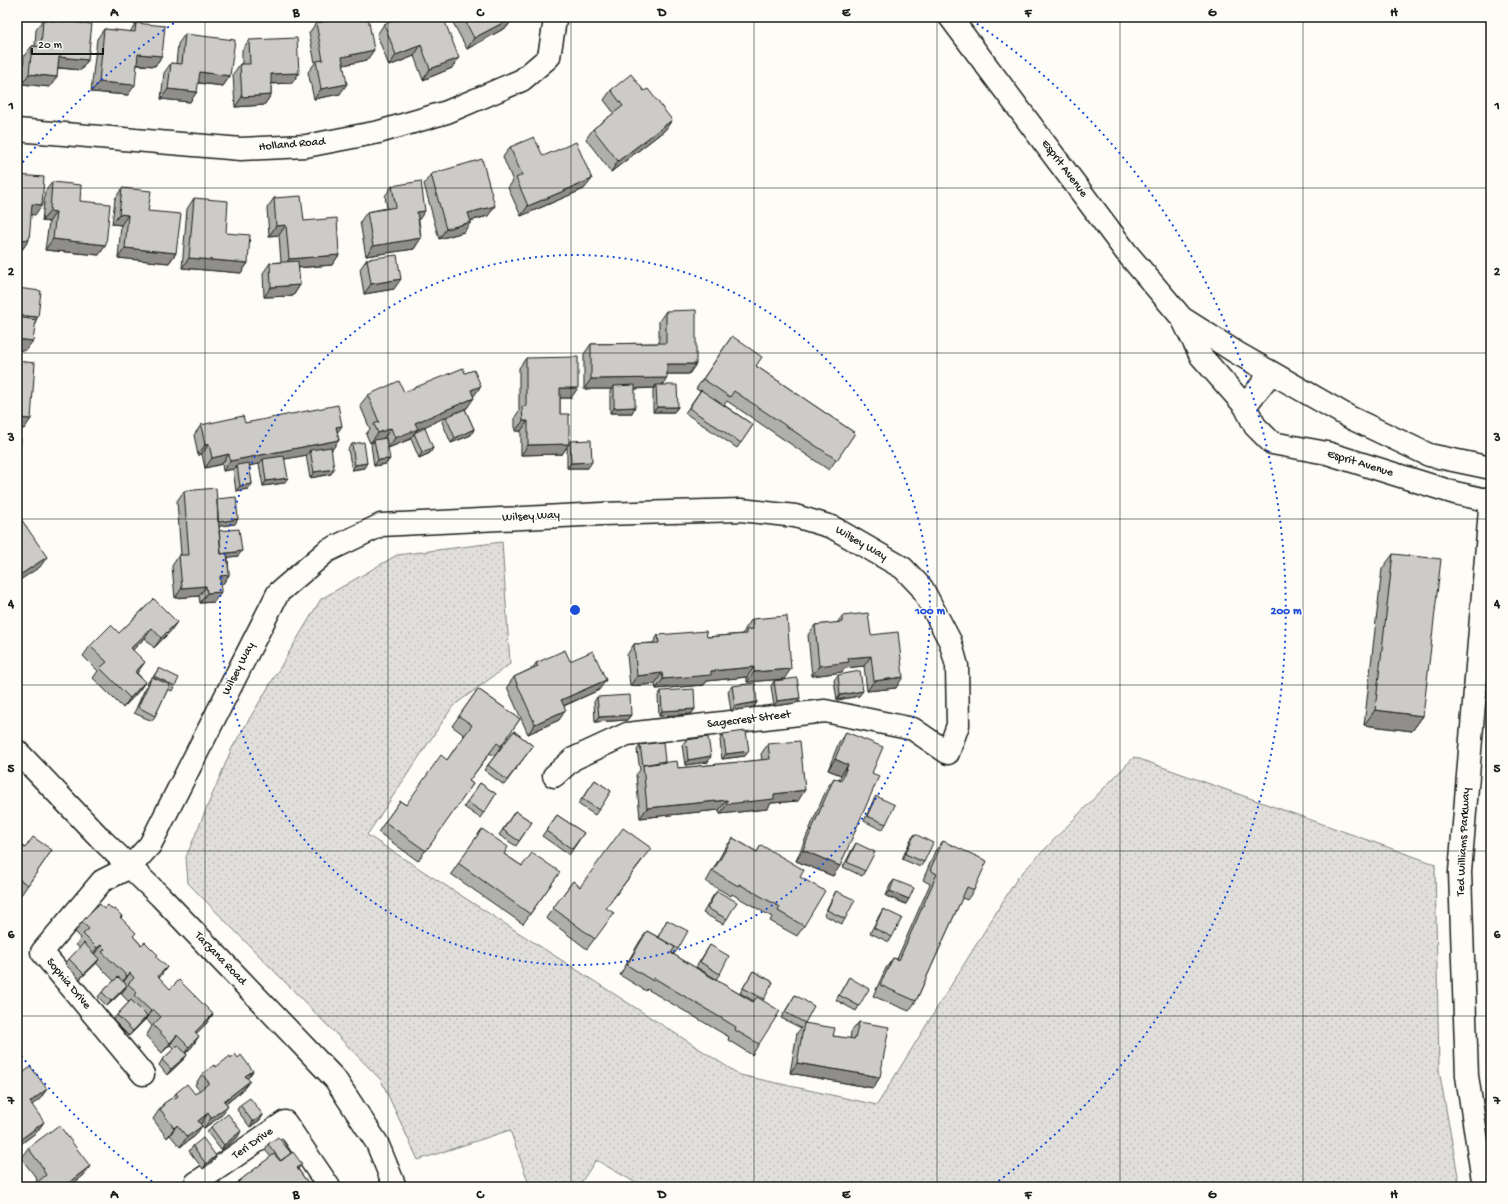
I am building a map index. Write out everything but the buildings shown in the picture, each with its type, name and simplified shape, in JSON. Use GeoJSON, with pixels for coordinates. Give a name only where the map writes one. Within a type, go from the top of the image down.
{"type":"FeatureCollection","features":[{"type":"Feature","properties":{"kind":"street","name":"Holland Road"},"geometry":{"type":"LineString","coordinates":[[17,130],[241,149],[306,146],[379,132],[447,112],[522,80],[549,57],[555,20],[553,17]]}},
{"type":"Feature","properties":{"kind":"street","name":"Esprit Avenue"},"geometry":{"type":"LineString","coordinates":[[950,17],[1126,252],[1182,318],[1201,356],[1245,406],[1256,426],[1272,443],[1327,453],[1455,493],[1491,501]]}},
{"type":"Feature","properties":{"kind":"street","name":"Esprit Avenue"},"geometry":{"type":"LineString","coordinates":[[1182,318],[1237,354],[1351,418],[1429,454],[1491,468]]}},
{"type":"Feature","properties":{"kind":"street"},"geometry":{"type":"LineString","coordinates":[[1245,406],[1271,372]]}},
{"type":"Feature","properties":{"kind":"street","name":"Ted Williams Parkway"},"geometry":{"type":"LineString","coordinates":[[1484,1187],[1467,1076],[1460,872],[1491,497]]}},
{"type":"Feature","properties":{"kind":"street","name":"Wilsey Way"},"geometry":{"type":"LineString","coordinates":[[130,867],[150,845],[278,593],[327,551],[381,525],[602,514],[741,510],[795,516],[832,527],[903,568],[922,588],[950,641],[957,666],[958,726],[948,753]]}},
{"type":"Feature","properties":{"kind":"street","name":"Sagecrest Street"},"geometry":{"type":"LineString","coordinates":[[554,776],[573,760],[628,734],[825,711],[913,729],[948,753]]}},
{"type":"Feature","properties":{"kind":"street","name":"Tarzana Road"},"geometry":{"type":"LineString","coordinates":[[17,751],[102,840],[160,896],[335,1079],[378,1143],[395,1187]]}},
{"type":"Feature","properties":{"kind":"street","name":"Sophia Drive"},"geometry":{"type":"LineString","coordinates":[[130,867],[102,881],[42,952],[143,1074]]}},
{"type":"Feature","properties":{"kind":"street","name":"Teri Drive"},"geometry":{"type":"LineString","coordinates":[[196,1183],[285,1122],[329,1187]]}},
{"type":"Feature","properties":{"kind":"shaded area"},"geometry":{"type":"Polygon","coordinates":[[[502,542],[510,664],[453,706],[367,835],[740,1075],[877,1105],[1018,877],[1134,757],[1435,864],[1439,1070],[1460,1187],[643,1187],[596,1160],[578,1187],[530,1187],[510,1130],[418,1160],[381,1080],[188,883],[186,857],[232,748],[321,599],[397,555],[502,542]]]}}]}
